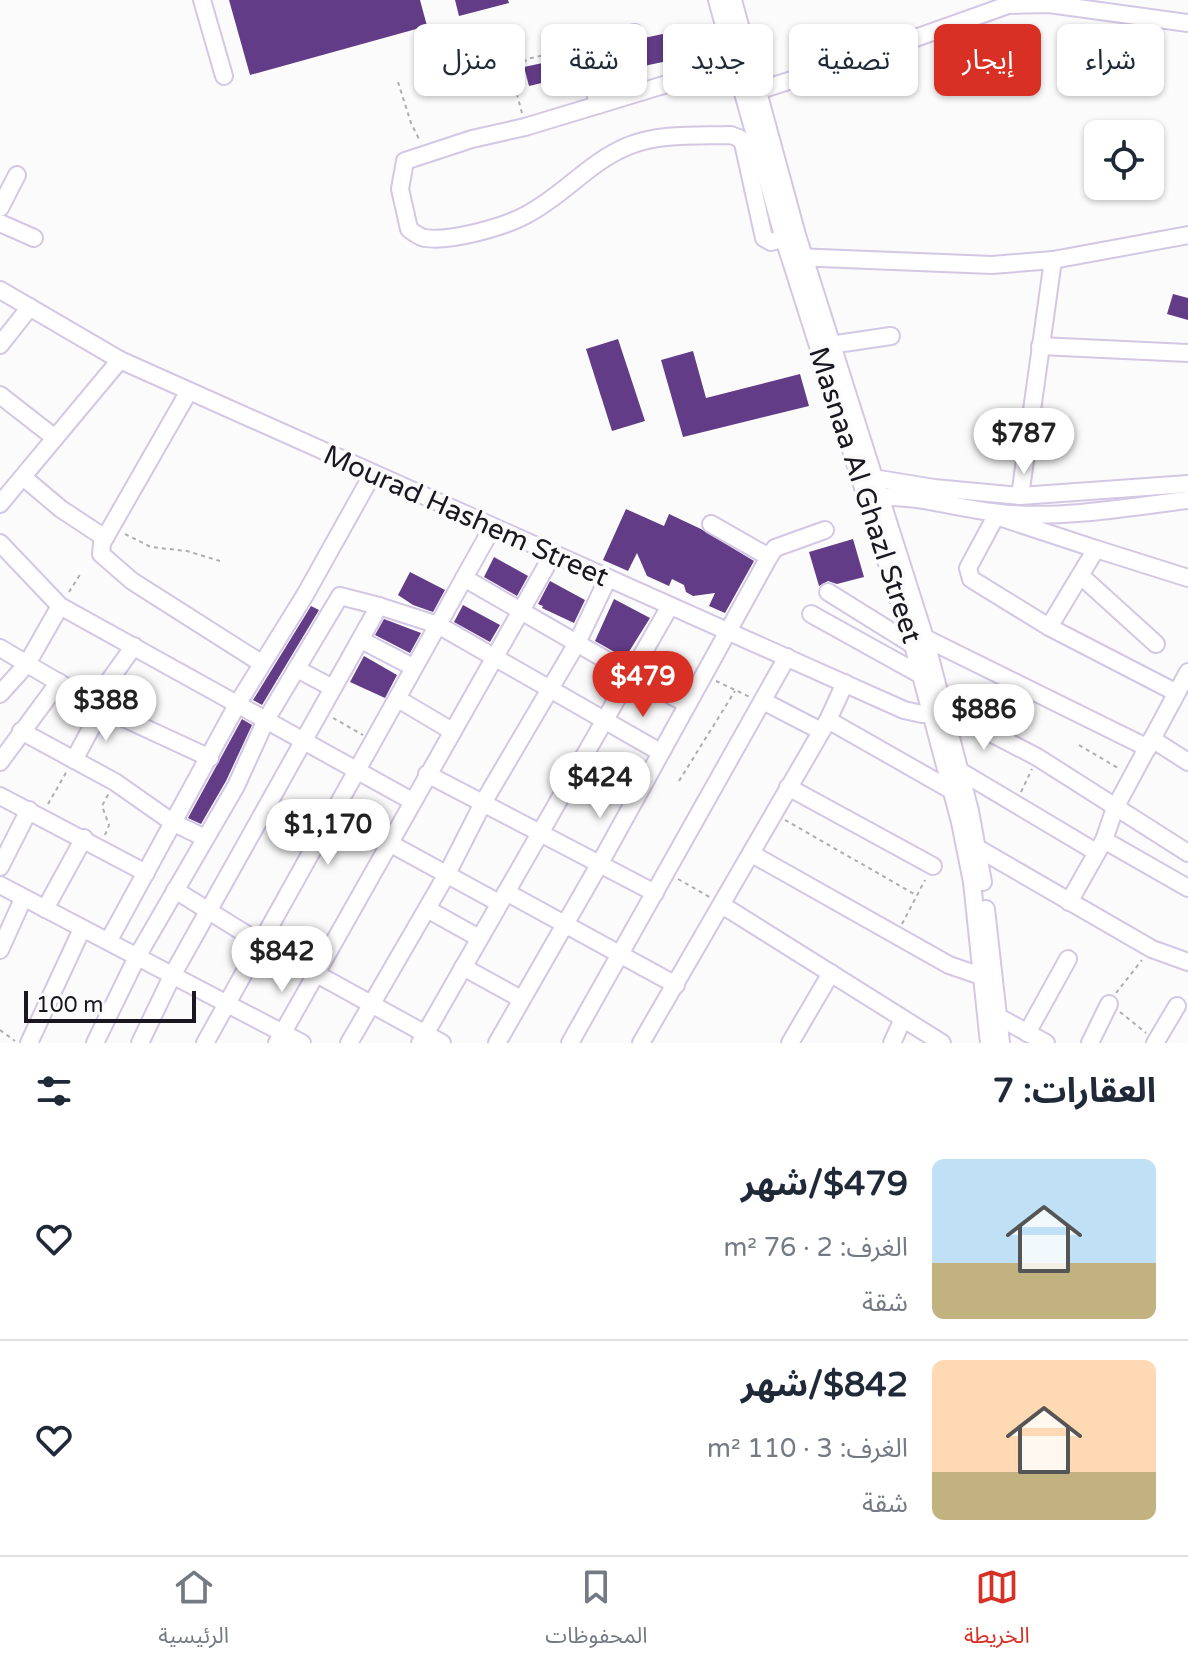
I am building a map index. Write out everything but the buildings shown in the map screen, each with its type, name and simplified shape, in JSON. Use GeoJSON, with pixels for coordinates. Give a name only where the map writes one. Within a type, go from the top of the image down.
{"type":"FeatureCollection","features":[{"type":"Feature","properties":{"kind":"street"},"geometry":{"type":"LineString","coordinates":[[202,0],[224,76]]}},
{"type":"Feature","properties":{"kind":"street","name":"Masnaa Al Ghazl Street"},"geometry":{"type":"LineString","coordinates":[[717,0],[726,24]]}},
{"type":"Feature","properties":{"kind":"street","name":"Masnaa Al Ghazl Street"},"geometry":{"type":"LineString","coordinates":[[733,0],[736,24]]}},
{"type":"Feature","properties":{"kind":"street"},"geometry":{"type":"LineString","coordinates":[[773,86],[1008,5],[1049,4],[1188,23]]}},
{"type":"Feature","properties":{"kind":"street"},"geometry":{"type":"LineString","coordinates":[[663,85],[405,161],[400,189],[409,229],[422,238],[463,235],[527,215],[600,159],[629,145],[669,136],[731,135],[743,143],[764,238],[771,242],[790,237]]}},
{"type":"Feature","properties":{"kind":"street"},"geometry":{"type":"LineString","coordinates":[[596,96],[598,105]]}},
{"type":"Feature","properties":{"kind":"street","name":"Masnaa Al Ghazl Street"},"geometry":{"type":"LineString","coordinates":[[751,96],[796,257],[825,345],[876,479],[874,497]]}},
{"type":"Feature","properties":{"kind":"street"},"geometry":{"type":"LineString","coordinates":[[0,208],[17,175]]}},
{"type":"Feature","properties":{"kind":"street"},"geometry":{"type":"LineString","coordinates":[[0,223],[34,238]]}},
{"type":"Feature","properties":{"kind":"street"},"geometry":{"type":"LineString","coordinates":[[796,257],[992,265],[1053,260],[1188,235]]}},
{"type":"Feature","properties":{"kind":"street"},"geometry":{"type":"LineString","coordinates":[[1020,496],[1053,260]]}},
{"type":"Feature","properties":{"kind":"street","name":"Mourad Hashem Street"},"geometry":{"type":"LineString","coordinates":[[0,290],[120,360],[372,475],[913,713],[937,712],[958,716],[1037,757],[1188,853]]}},
{"type":"Feature","properties":{"kind":"street"},"geometry":{"type":"LineString","coordinates":[[0,345],[30,307]]}},
{"type":"Feature","properties":{"kind":"street"},"geometry":{"type":"LineString","coordinates":[[825,345],[891,336]]}},
{"type":"Feature","properties":{"kind":"street","name":"Masnaa Al Ghazl Street"},"geometry":{"type":"LineString","coordinates":[[825,345],[859,476],[874,497],[919,642],[937,712],[951,790],[968,855],[989,1043]]}},
{"type":"Feature","properties":{"kind":"street"},"geometry":{"type":"LineString","coordinates":[[1040,346],[1110,352],[1188,353]]}},
{"type":"Feature","properties":{"kind":"street"},"geometry":{"type":"LineString","coordinates":[[0,504],[120,360]]}},
{"type":"Feature","properties":{"kind":"street"},"geometry":{"type":"LineString","coordinates":[[189,391],[100,551],[132,581],[261,663]]}},
{"type":"Feature","properties":{"kind":"street"},"geometry":{"type":"LineString","coordinates":[[0,395],[55,438]]}},
{"type":"Feature","properties":{"kind":"street"},"geometry":{"type":"LineString","coordinates":[[109,940],[238,703],[305,595],[372,475]]}},
{"type":"Feature","properties":{"kind":"street"},"geometry":{"type":"LineString","coordinates":[[859,476],[997,514],[1188,578]]}},
{"type":"Feature","properties":{"kind":"street"},"geometry":{"type":"LineString","coordinates":[[23,477],[61,509],[109,532]]}},
{"type":"Feature","properties":{"kind":"street"},"geometry":{"type":"LineString","coordinates":[[874,497],[907,491],[1020,496],[1188,484]]}},
{"type":"Feature","properties":{"kind":"street"},"geometry":{"type":"LineString","coordinates":[[997,514],[1067,514],[1188,500]]}},
{"type":"Feature","properties":{"kind":"street"},"geometry":{"type":"LineString","coordinates":[[997,514],[968,568],[971,579],[1049,627],[1175,692]]}},
{"type":"Feature","properties":{"kind":"street"},"geometry":{"type":"LineString","coordinates":[[711,524],[769,557]]}},
{"type":"Feature","properties":{"kind":"street"},"geometry":{"type":"LineString","coordinates":[[205,1043],[492,528]]}},
{"type":"Feature","properties":{"kind":"street"},"geometry":{"type":"LineString","coordinates":[[497,1043],[769,557],[775,548],[825,530]]}},
{"type":"Feature","properties":{"kind":"street"},"geometry":{"type":"LineString","coordinates":[[0,543],[64,599],[134,646],[412,801]]}},
{"type":"Feature","properties":{"kind":"street"},"geometry":{"type":"LineString","coordinates":[[1049,627],[1096,549]]}},
{"type":"Feature","properties":{"kind":"street"},"geometry":{"type":"LineString","coordinates":[[280,1038],[553,554]]}},
{"type":"Feature","properties":{"kind":"street"},"geometry":{"type":"LineString","coordinates":[[1081,576],[1156,644]]}},
{"type":"Feature","properties":{"kind":"street"},"geometry":{"type":"LineString","coordinates":[[464,578],[687,704]]}},
{"type":"Feature","properties":{"kind":"street"},"geometry":{"type":"LineString","coordinates":[[349,1043],[447,874],[483,803],[577,643],[608,578]]}},
{"type":"Feature","properties":{"kind":"street"},"geometry":{"type":"LineString","coordinates":[[828,592],[919,642],[1188,762]]}},
{"type":"Feature","properties":{"kind":"street"},"geometry":{"type":"LineString","coordinates":[[305,595],[340,596],[438,625],[660,752]]}},
{"type":"Feature","properties":{"kind":"street"},"geometry":{"type":"LineString","coordinates":[[95,1043],[138,955],[236,786],[266,720],[340,596]]}},
{"type":"Feature","properties":{"kind":"street"},"geometry":{"type":"LineString","coordinates":[[0,694],[27,664],[64,599]]}},
{"type":"Feature","properties":{"kind":"street"},"geometry":{"type":"LineString","coordinates":[[140,1043],[208,910],[379,606]]}},
{"type":"Feature","properties":{"kind":"street"},"geometry":{"type":"LineString","coordinates":[[423,1039],[670,606]]}},
{"type":"Feature","properties":{"kind":"street"},"geometry":{"type":"LineString","coordinates":[[811,614],[921,675]]}},
{"type":"Feature","properties":{"kind":"street"},"geometry":{"type":"LineString","coordinates":[[361,640],[413,667]]}},
{"type":"Feature","properties":{"kind":"street","name":"Masnaa Al Ghazl Street"},"geometry":{"type":"LineString","coordinates":[[919,642],[921,675],[960,771],[979,849],[1001,1043]]}},
{"type":"Feature","properties":{"kind":"street"},"geometry":{"type":"LineString","coordinates":[[74,760],[98,705],[134,646]]}},
{"type":"Feature","properties":{"kind":"street"},"geometry":{"type":"LineString","coordinates":[[0,648],[98,705],[210,758]]}},
{"type":"Feature","properties":{"kind":"street"},"geometry":{"type":"LineString","coordinates":[[570,1043],[787,657]]}},
{"type":"Feature","properties":{"kind":"street"},"geometry":{"type":"LineString","coordinates":[[297,669],[331,687]]}},
{"type":"Feature","properties":{"kind":"street"},"geometry":{"type":"LineString","coordinates":[[1069,902],[1188,672]]}},
{"type":"Feature","properties":{"kind":"street"},"geometry":{"type":"LineString","coordinates":[[0,762],[59,682]]}},
{"type":"Feature","properties":{"kind":"street"},"geometry":{"type":"LineString","coordinates":[[641,1043],[752,854],[845,683]]}},
{"type":"Feature","properties":{"kind":"street"},"geometry":{"type":"LineString","coordinates":[[398,699],[452,731]]}},
{"type":"Feature","properties":{"kind":"street"},"geometry":{"type":"LineString","coordinates":[[763,701],[824,725],[951,790]]}},
{"type":"Feature","properties":{"kind":"street"},"geometry":{"type":"LineString","coordinates":[[21,731],[115,782],[172,822],[205,838]]}},
{"type":"Feature","properties":{"kind":"street"},"geometry":{"type":"LineString","coordinates":[[960,771],[1015,804],[1188,888]]}},
{"type":"Feature","properties":{"kind":"street"},"geometry":{"type":"LineString","coordinates":[[427,774],[655,893]]}},
{"type":"Feature","properties":{"kind":"street"},"geometry":{"type":"LineString","coordinates":[[788,787],[933,866]]}},
{"type":"Feature","properties":{"kind":"street"},"geometry":{"type":"LineString","coordinates":[[0,796],[146,873]]}},
{"type":"Feature","properties":{"kind":"street"},"geometry":{"type":"LineString","coordinates":[[0,867],[35,813]]}},
{"type":"Feature","properties":{"kind":"street"},"geometry":{"type":"LineString","coordinates":[[45,909],[92,843]]}},
{"type":"Feature","properties":{"kind":"street"},"geometry":{"type":"LineString","coordinates":[[391,844],[447,874],[565,925],[676,985]]}},
{"type":"Feature","properties":{"kind":"street"},"geometry":{"type":"LineString","coordinates":[[979,849],[1152,949],[1188,962]]}},
{"type":"Feature","properties":{"kind":"street"},"geometry":{"type":"LineString","coordinates":[[752,854],[949,965],[981,976]]}},
{"type":"Feature","properties":{"kind":"street"},"geometry":{"type":"LineString","coordinates":[[0,885],[227,1003],[280,1038],[302,1043]]}},
{"type":"Feature","properties":{"kind":"street"},"geometry":{"type":"LineString","coordinates":[[175,890],[262,944],[370,1004],[423,1039],[442,1043]]}},
{"type":"Feature","properties":{"kind":"street"},"geometry":{"type":"LineString","coordinates":[[0,950],[23,899]]}},
{"type":"Feature","properties":{"kind":"street"},"geometry":{"type":"LineString","coordinates":[[722,905],[942,1043]]}},
{"type":"Feature","properties":{"kind":"street"},"geometry":{"type":"LineString","coordinates":[[427,909],[479,938]]}},
{"type":"Feature","properties":{"kind":"street"},"geometry":{"type":"LineString","coordinates":[[29,1043],[82,929]]}},
{"type":"Feature","properties":{"kind":"street"},"geometry":{"type":"LineString","coordinates":[[1027,1033],[1068,959]]}},
{"type":"Feature","properties":{"kind":"street"},"geometry":{"type":"LineString","coordinates":[[463,967],[521,999]]}},
{"type":"Feature","properties":{"kind":"street"},"geometry":{"type":"LineString","coordinates":[[790,1043],[831,973]]}},
{"type":"Feature","properties":{"kind":"street"},"geometry":{"type":"LineString","coordinates":[[1090,1043],[1109,1004]]}},
{"type":"Feature","properties":{"kind":"street"},"geometry":{"type":"LineString","coordinates":[[1156,1042],[1177,1006]]}},
{"type":"Feature","properties":{"kind":"street"},"geometry":{"type":"LineString","coordinates":[[997,1016],[1046,1043]]}},
{"type":"Feature","properties":{"kind":"street"},"geometry":{"type":"LineString","coordinates":[[892,1043],[903,1019]]}},
{"type":"Feature","properties":{"kind":"path"},"geometry":{"type":"LineString","coordinates":[[525,127],[512,76],[527,59],[541,56]]}},
{"type":"Feature","properties":{"kind":"path"},"geometry":{"type":"LineString","coordinates":[[398,82],[411,123],[426,153]]}},
{"type":"Feature","properties":{"kind":"path"},"geometry":{"type":"LineString","coordinates":[[109,532],[151,547],[187,551],[220,561]]}},
{"type":"Feature","properties":{"kind":"path"},"geometry":{"type":"LineString","coordinates":[[64,599],[81,573]]}},
{"type":"Feature","properties":{"kind":"path"},"geometry":{"type":"LineString","coordinates":[[679,781],[735,691],[705,674]]}},
{"type":"Feature","properties":{"kind":"path"},"geometry":{"type":"LineString","coordinates":[[320,711],[374,741]]}},
{"type":"Feature","properties":{"kind":"path"},"geometry":{"type":"LineString","coordinates":[[1079,745],[1133,777]]}},
{"type":"Feature","properties":{"kind":"path"},"geometry":{"type":"LineString","coordinates":[[1015,804],[1037,757]]}},
{"type":"Feature","properties":{"kind":"path"},"geometry":{"type":"LineString","coordinates":[[35,813],[74,760]]}},
{"type":"Feature","properties":{"kind":"path"},"geometry":{"type":"LineString","coordinates":[[581,762],[637,794]]}},
{"type":"Feature","properties":{"kind":"path"},"geometry":{"type":"LineString","coordinates":[[92,843],[109,825],[102,806],[115,782]]}},
{"type":"Feature","properties":{"kind":"path"},"geometry":{"type":"LineString","coordinates":[[773,813],[916,895]]}},
{"type":"Feature","properties":{"kind":"path"},"geometry":{"type":"LineString","coordinates":[[896,935],[933,866]]}},
{"type":"Feature","properties":{"kind":"path"},"geometry":{"type":"LineString","coordinates":[[667,872],[722,905]]}},
{"type":"Feature","properties":{"kind":"path"},"geometry":{"type":"LineString","coordinates":[[1152,949],[1122,983],[1109,1004],[1156,1042]]}},
{"type":"Feature","properties":{"kind":"path"},"geometry":{"type":"LineString","coordinates":[[0,1030],[18,1043]]}}]}
